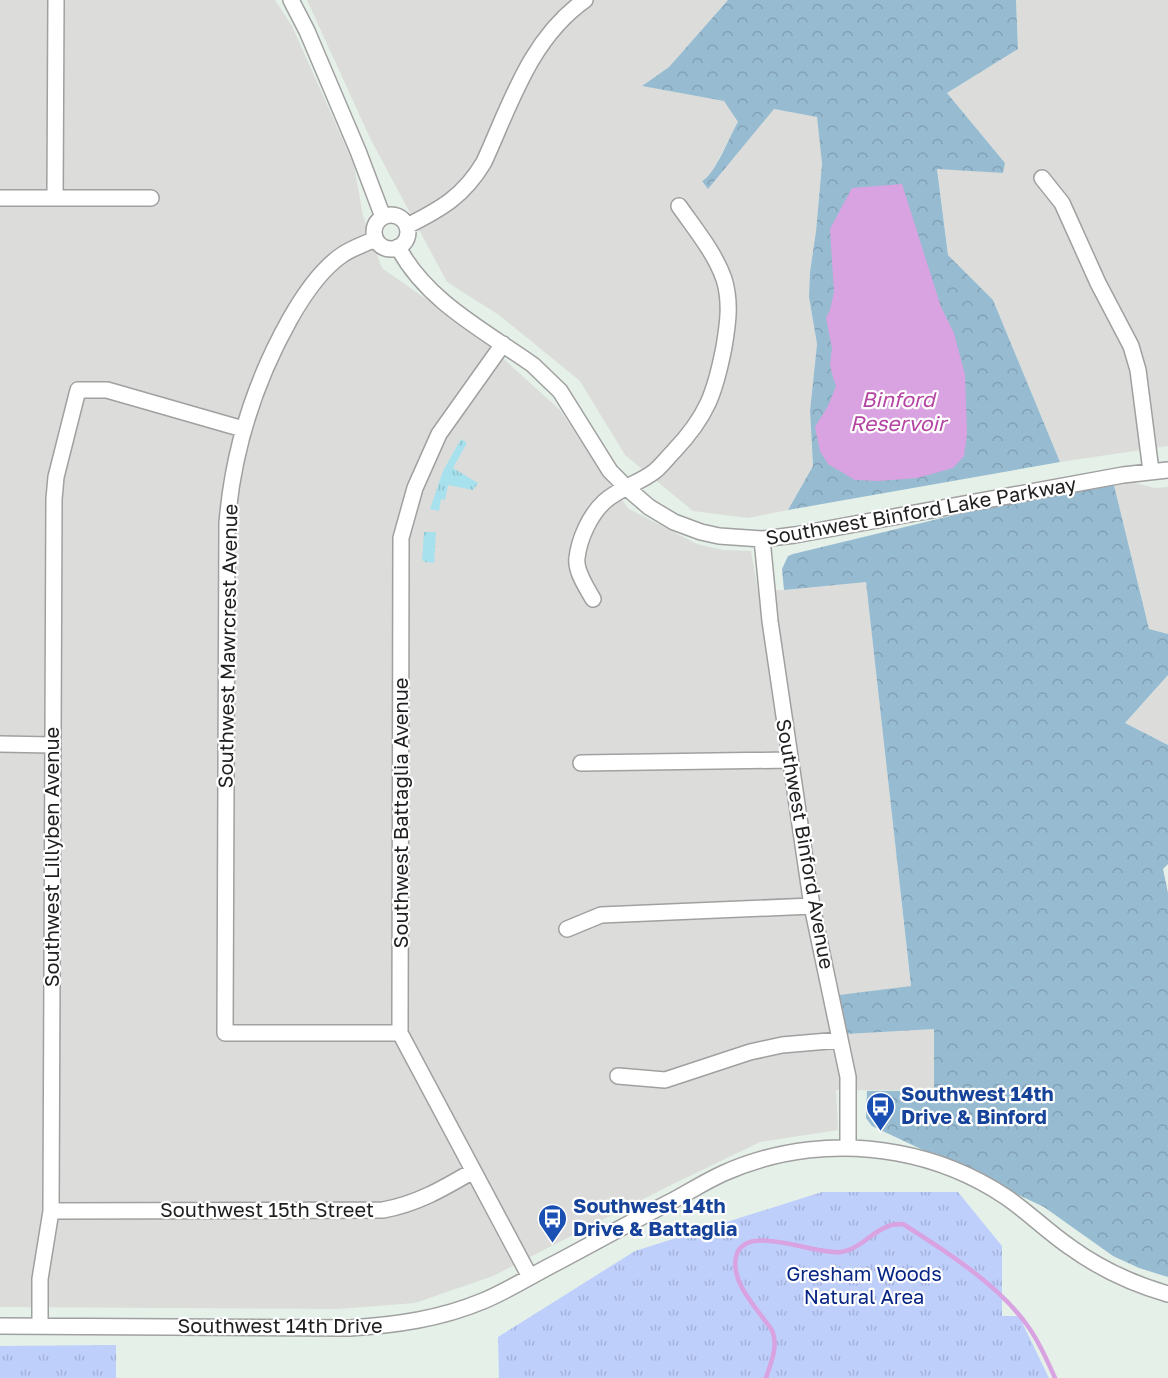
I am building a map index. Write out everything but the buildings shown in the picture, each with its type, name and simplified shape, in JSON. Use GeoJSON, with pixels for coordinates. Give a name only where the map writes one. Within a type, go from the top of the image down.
{"type":"FeatureCollection","features":[{"type":"Feature","properties":{"kind":"street"},"geometry":{"type":"LineString","coordinates":[[55,198],[56,0]]}},
{"type":"Feature","properties":{"kind":"street"},"geometry":{"type":"LineString","coordinates":[[291,0],[321,64],[383,217]]}},
{"type":"Feature","properties":{"kind":"street"},"geometry":{"type":"LineString","coordinates":[[407,226],[448,203],[463,192],[475,178],[530,61],[565,5],[585,0]]}},
{"type":"Feature","properties":{"kind":"street"},"geometry":{"type":"LineString","coordinates":[[1042,178],[1062,203],[1098,283],[1131,346],[1140,382],[1151,471]]}},
{"type":"Feature","properties":{"kind":"street"},"geometry":{"type":"LineString","coordinates":[[0,198],[151,198]]}},
{"type":"Feature","properties":{"kind":"street"},"geometry":{"type":"LineString","coordinates":[[593,600],[577,567],[576,559],[581,539],[590,522],[604,501],[655,471],[700,418],[715,386],[729,307],[723,278],[714,258],[679,206]]}},
{"type":"Feature","properties":{"kind":"street"},"geometry":{"type":"LineString","coordinates":[[397,216],[407,226],[407,238],[398,247],[385,248],[375,239],[375,226],[383,217],[397,216]]}},
{"type":"Feature","properties":{"kind":"street","name":"Southwest Mawrcrest Avenue"},"geometry":{"type":"LineString","coordinates":[[375,239],[342,255],[312,285],[298,305],[273,349],[243,429],[230,494],[227,524],[225,1033],[400,1033]]}},
{"type":"Feature","properties":{"kind":"street","name":"Southwest Binford Lake Parkway"},"geometry":{"type":"LineString","coordinates":[[398,247],[412,271],[427,288],[533,365],[560,391],[610,471],[627,488],[649,507],[686,527],[719,536],[762,539],[877,521],[1151,471],[1168,470]]}},
{"type":"Feature","properties":{"kind":"street","name":"Southwest Battaglia Avenue"},"geometry":{"type":"LineString","coordinates":[[503,344],[439,434],[415,488],[401,538],[400,1033],[530,1277]]}},
{"type":"Feature","properties":{"kind":"street","name":"Southwest Lillyben Avenue"},"geometry":{"type":"LineString","coordinates":[[40,1326],[40,1279],[51,1211],[52,745],[56,477],[78,390],[107,390],[243,429]]}},
{"type":"Feature","properties":{"kind":"street","name":"Southwest Binford Avenue"},"geometry":{"type":"LineString","coordinates":[[762,539],[770,621],[812,906],[848,1077],[848,1148]]}},
{"type":"Feature","properties":{"kind":"street"},"geometry":{"type":"LineString","coordinates":[[0,744],[52,745]]}},
{"type":"Feature","properties":{"kind":"street"},"geometry":{"type":"LineString","coordinates":[[581,763],[789,760]]}},
{"type":"Feature","properties":{"kind":"street"},"geometry":{"type":"LineString","coordinates":[[567,929],[601,915],[812,906]]}},
{"type":"Feature","properties":{"kind":"street"},"geometry":{"type":"LineString","coordinates":[[618,1076],[665,1080],[750,1052],[782,1045],[840,1040]]}},
{"type":"Feature","properties":{"kind":"street","name":"Southwest 14th Drive"},"geometry":{"type":"LineString","coordinates":[[0,1326],[350,1328],[400,1324],[463,1308],[484,1300],[738,1168],[794,1152],[848,1148],[905,1154],[958,1171],[1007,1197],[1086,1258],[1124,1278],[1168,1294]]}},
{"type":"Feature","properties":{"kind":"street","name":"Southwest 15th Street"},"geometry":{"type":"LineString","coordinates":[[51,1211],[383,1210],[417,1201],[473,1171]]}},
{"type":"Feature","properties":{"kind":"shaded area"},"geometry":{"type":"Polygon","coordinates":[[[0,0],[275,0],[292,26],[354,165],[363,216],[382,268],[476,334],[560,410],[603,475],[629,509],[697,544],[723,550],[751,551],[758,591],[866,581],[911,987],[831,996],[846,1034],[934,1028],[934,1091],[836,1090],[838,1130],[760,1142],[493,1276],[415,1303],[338,1309],[0,1307],[0,0]]]}},
{"type":"Feature","properties":{"kind":"shaded area"},"geometry":{"type":"Polygon","coordinates":[[[307,0],[728,0],[669,67],[642,86],[724,100],[738,122],[714,168],[707,179],[702,181],[706,185],[774,109],[817,116],[822,164],[809,297],[817,344],[810,411],[813,467],[788,510],[748,518],[693,511],[625,455],[580,381],[499,315],[447,282],[370,138],[307,0]]]}},
{"type":"Feature","properties":{"kind":"shaded area"},"geometry":{"type":"Polygon","coordinates":[[[1016,0],[1168,0],[1168,446],[1060,462],[993,300],[948,255],[937,168],[1003,173],[1005,163],[947,93],[1018,49],[1016,0]]]}},
{"type":"Feature","properties":{"kind":"shaded area"},"geometry":{"type":"Polygon","coordinates":[[[1112,477],[1155,488],[1168,487],[1168,634],[1149,629],[1112,477]]]}},
{"type":"Feature","properties":{"kind":"shaded area"},"geometry":{"type":"Polygon","coordinates":[[[1168,675],[1168,745],[1125,723],[1168,675]]]}},
{"type":"Feature","properties":{"kind":"green space"},"geometry":{"type":"Polygon","coordinates":[[[728,0],[1016,0],[1018,49],[947,93],[1005,163],[1003,173],[937,169],[948,255],[993,300],[1060,462],[788,510],[813,466],[810,411],[817,344],[809,297],[822,164],[817,117],[774,109],[708,189],[702,181],[717,163],[738,122],[724,101],[642,86],[669,67],[728,0]]]}},
{"type":"Feature","properties":{"kind":"green space"},"geometry":{"type":"Polygon","coordinates":[[[461,439],[467,443],[453,468],[478,483],[473,490],[448,485],[445,500],[441,499],[439,511],[430,509],[443,471],[461,439]]]}},
{"type":"Feature","properties":{"kind":"green space"},"geometry":{"type":"Polygon","coordinates":[[[1112,477],[1149,629],[1168,634],[1168,675],[1125,723],[1168,745],[1168,864],[1163,869],[1168,893],[1168,1277],[1139,1268],[1113,1256],[1044,1207],[872,1126],[866,1118],[867,1091],[934,1091],[934,1029],[846,1034],[831,996],[911,986],[866,582],[784,590],[782,569],[788,556],[793,554],[1112,477]]]}},
{"type":"Feature","properties":{"kind":"green space"},"geometry":{"type":"Polygon","coordinates":[[[424,532],[436,532],[434,563],[422,560],[424,532]]]}},
{"type":"Feature","properties":{"kind":"green space","name":"Gresham Woods Natural Area"},"geometry":{"type":"Polygon","coordinates":[[[822,1192],[958,1192],[1002,1246],[1002,1316],[1019,1316],[1049,1378],[499,1378],[498,1337],[635,1251],[822,1192]]]}},
{"type":"Feature","properties":{"kind":"green space"},"geometry":{"type":"Polygon","coordinates":[[[116,1345],[116,1378],[0,1378],[0,1346],[116,1345]]]}},
{"type":"Feature","properties":{"kind":"water","name":"Binford Reservoir"},"geometry":{"type":"Polygon","coordinates":[[[902,184],[941,307],[954,333],[965,375],[967,434],[964,456],[953,468],[917,478],[855,480],[828,464],[820,451],[815,427],[828,406],[836,386],[830,364],[832,348],[826,318],[834,292],[830,229],[852,188],[902,184]]]}},
{"type":"Feature","properties":{"kind":"waterway"},"geometry":{"type":"LineString","coordinates":[[766,1378],[773,1356],[774,1339],[771,1329],[748,1297],[736,1274],[736,1257],[742,1247],[752,1242],[766,1241],[841,1252],[854,1248],[883,1228],[903,1224],[970,1269],[1002,1296],[1031,1331],[1055,1378]]}},
{"type":"Feature","properties":{"kind":"place","name":"Southwest 14th Drive & Binford"},"geometry":{"type":"Point","coordinates":[880,1132]}},
{"type":"Feature","properties":{"kind":"place","name":"Southwest 14th Drive & Battaglia"},"geometry":{"type":"Point","coordinates":[552,1244]}}]}
